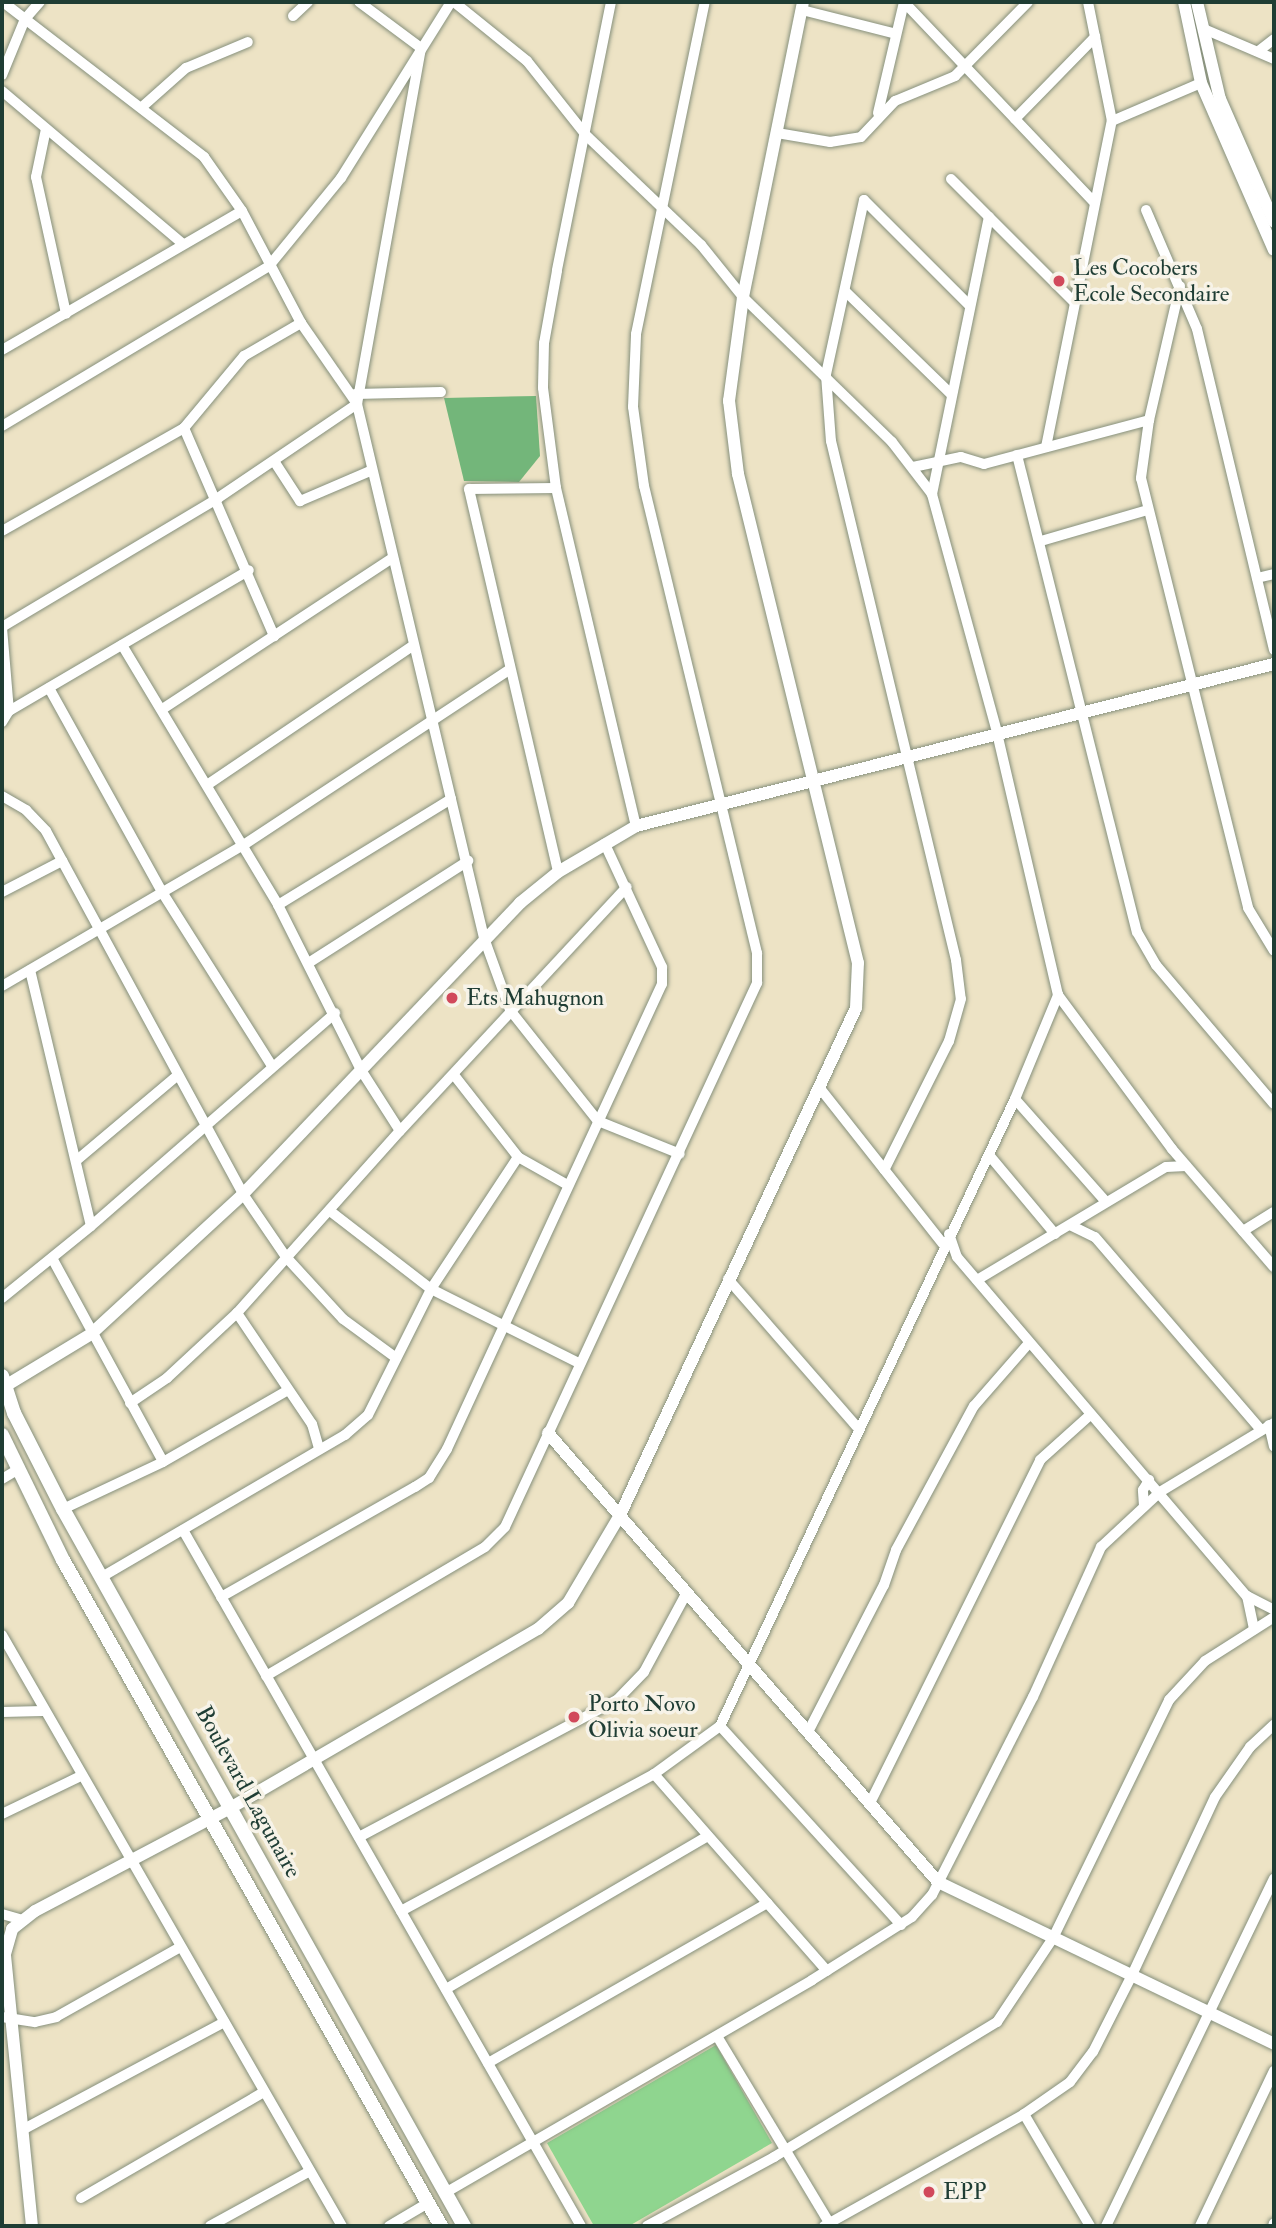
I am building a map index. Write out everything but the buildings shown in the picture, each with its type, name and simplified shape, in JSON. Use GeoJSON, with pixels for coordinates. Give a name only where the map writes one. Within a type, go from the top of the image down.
{"type":"FeatureCollection","features":[{"type":"Feature","properties":{"kind":"main road","name":"Boulevard Lagunaire"},"geometry":{"type":"LineString","coordinates":[[3,1383],[62,1509],[232,1807],[464,2226]]}},
{"type":"Feature","properties":{"kind":"main road","name":"Boulevard Lagunaire"},"geometry":{"type":"LineString","coordinates":[[2,1435],[63,1560],[441,2226]]}},
{"type":"Feature","properties":{"kind":"street"},"geometry":{"type":"LineString","coordinates":[[2,2],[204,157],[242,211],[301,323],[355,398]]}},
{"type":"Feature","properties":{"kind":"street"},"geometry":{"type":"LineString","coordinates":[[2,75],[25,19],[40,2]]}},
{"type":"Feature","properties":{"kind":"street"},"geometry":{"type":"LineString","coordinates":[[293,16],[307,2]]}},
{"type":"Feature","properties":{"kind":"street"},"geometry":{"type":"LineString","coordinates":[[359,2],[421,48]]}},
{"type":"Feature","properties":{"kind":"street"},"geometry":{"type":"LineString","coordinates":[[2,426],[270,266],[341,178],[421,48],[453,2],[527,61],[584,134],[701,245],[743,297],[826,375],[913,467],[932,494],[997,732],[1058,995],[1172,1149],[1274,1267]]}},
{"type":"Feature","properties":{"kind":"street"},"geometry":{"type":"LineString","coordinates":[[611,2],[544,344],[546,429],[556,488],[636,826]]}},
{"type":"Feature","properties":{"kind":"street"},"geometry":{"type":"LineString","coordinates":[[266,1676],[498,1537],[751,1003],[759,970],[636,448],[632,370],[636,334],[664,212],[705,2]]}},
{"type":"Feature","properties":{"kind":"street"},"geometry":{"type":"LineString","coordinates":[[875,124],[893,33],[904,2],[1095,203]]}},
{"type":"Feature","properties":{"kind":"street"},"geometry":{"type":"LineString","coordinates":[[777,133],[841,142],[861,137],[895,101],[951,78],[1028,2]]}},
{"type":"Feature","properties":{"kind":"street"},"geometry":{"type":"LineString","coordinates":[[1046,447],[1112,121],[1088,2]]}},
{"type":"Feature","properties":{"kind":"street"},"geometry":{"type":"LineString","coordinates":[[1194,2],[1204,29],[1220,99],[1274,222]]}},
{"type":"Feature","properties":{"kind":"street"},"geometry":{"type":"LineString","coordinates":[[1194,2],[1201,83],[1274,250]]}},
{"type":"Feature","properties":{"kind":"street"},"geometry":{"type":"LineString","coordinates":[[32,2226],[24,2129],[8,2018],[5,1954],[7,1940],[20,1919],[232,1807],[538,1629],[577,1591],[620,1516],[856,1008],[859,977],[815,780],[734,450],[729,401],[743,297],[802,6],[893,33]]}},
{"type":"Feature","properties":{"kind":"street"},"geometry":{"type":"LineString","coordinates":[[1204,29],[1259,50],[1274,59]]}},
{"type":"Feature","properties":{"kind":"street"},"geometry":{"type":"LineString","coordinates":[[1015,119],[1095,37]]}},
{"type":"Feature","properties":{"kind":"street"},"geometry":{"type":"LineString","coordinates":[[1259,50],[1274,40]]}},
{"type":"Feature","properties":{"kind":"street"},"geometry":{"type":"LineString","coordinates":[[142,107],[186,68],[247,42]]}},
{"type":"Feature","properties":{"kind":"street"},"geometry":{"type":"LineString","coordinates":[[421,48],[355,398],[411,647],[468,861],[484,938],[510,1010],[598,1121],[680,1154]]}},
{"type":"Feature","properties":{"kind":"street"},"geometry":{"type":"LineString","coordinates":[[1112,121],[1201,83]]}},
{"type":"Feature","properties":{"kind":"street"},"geometry":{"type":"LineString","coordinates":[[2,91],[183,244]]}},
{"type":"Feature","properties":{"kind":"street"},"geometry":{"type":"LineString","coordinates":[[46,129],[36,177],[66,314]]}},
{"type":"Feature","properties":{"kind":"street"},"geometry":{"type":"LineString","coordinates":[[951,179],[1075,303]]}},
{"type":"Feature","properties":{"kind":"street"},"geometry":{"type":"LineString","coordinates":[[884,1170],[949,1041],[961,999],[956,960],[833,459],[826,375],[864,200],[969,305]]}},
{"type":"Feature","properties":{"kind":"street"},"geometry":{"type":"LineString","coordinates":[[1146,210],[1197,329],[1274,650]]}},
{"type":"Feature","properties":{"kind":"street"},"geometry":{"type":"LineString","coordinates":[[2,350],[242,211]]}},
{"type":"Feature","properties":{"kind":"street"},"geometry":{"type":"LineString","coordinates":[[932,494],[989,217]]}},
{"type":"Feature","properties":{"kind":"street"},"geometry":{"type":"LineString","coordinates":[[1180,286],[1140,469],[1248,908],[1274,951]]}},
{"type":"Feature","properties":{"kind":"street"},"geometry":{"type":"LineString","coordinates":[[845,291],[951,394]]}},
{"type":"Feature","properties":{"kind":"street"},"geometry":{"type":"LineString","coordinates":[[2,531],[184,428],[244,356],[301,323]]}},
{"type":"Feature","properties":{"kind":"street"},"geometry":{"type":"LineString","coordinates":[[9,711],[2,627],[218,498],[274,461],[355,398],[441,392]]}},
{"type":"Feature","properties":{"kind":"street"},"geometry":{"type":"LineString","coordinates":[[913,467],[967,457],[984,464],[1149,420]]}},
{"type":"Feature","properties":{"kind":"street"},"geometry":{"type":"LineString","coordinates":[[184,428],[218,498],[274,636]]}},
{"type":"Feature","properties":{"kind":"street"},"geometry":{"type":"LineString","coordinates":[[1017,455],[1085,711],[1122,882],[1137,932],[1156,965],[1274,1104]]}},
{"type":"Feature","properties":{"kind":"street"},"geometry":{"type":"LineString","coordinates":[[274,461],[300,501],[370,471]]}},
{"type":"Feature","properties":{"kind":"street"},"geometry":{"type":"LineString","coordinates":[[556,488],[469,489],[558,872]]}},
{"type":"Feature","properties":{"kind":"street"},"geometry":{"type":"LineString","coordinates":[[1041,541],[1148,510]]}},
{"type":"Feature","properties":{"kind":"street"},"geometry":{"type":"LineString","coordinates":[[164,708],[392,558]]}},
{"type":"Feature","properties":{"kind":"street"},"geometry":{"type":"LineString","coordinates":[[2,722],[9,711],[249,570]]}},
{"type":"Feature","properties":{"kind":"street"},"geometry":{"type":"LineString","coordinates":[[1257,578],[1274,574]]}},
{"type":"Feature","properties":{"kind":"street"},"geometry":{"type":"LineString","coordinates":[[122,645],[164,708],[278,905],[310,962],[361,1070],[400,1130]]}},
{"type":"Feature","properties":{"kind":"street"},"geometry":{"type":"LineString","coordinates":[[207,785],[411,647]]}},
{"type":"Feature","properties":{"kind":"street"},"geometry":{"type":"LineString","coordinates":[[3,1383],[91,1334],[243,1194],[484,938],[558,872],[636,826],[906,755],[1274,664]]}},
{"type":"Feature","properties":{"kind":"street"},"geometry":{"type":"LineString","coordinates":[[2,986],[242,846],[510,669]]}},
{"type":"Feature","properties":{"kind":"street"},"geometry":{"type":"LineString","coordinates":[[49,688],[162,892],[272,1066]]}},
{"type":"Feature","properties":{"kind":"street"},"geometry":{"type":"LineString","coordinates":[[2,796],[36,819],[62,861],[243,1194],[286,1257],[342,1319],[397,1358]]}},
{"type":"Feature","properties":{"kind":"street"},"geometry":{"type":"LineString","coordinates":[[278,905],[451,799]]}},
{"type":"Feature","properties":{"kind":"street"},"geometry":{"type":"LineString","coordinates":[[221,1597],[429,1478],[447,1449],[566,1184],[662,984],[662,967],[606,844]]}},
{"type":"Feature","properties":{"kind":"street"},"geometry":{"type":"LineString","coordinates":[[2,892],[62,861]]}},
{"type":"Feature","properties":{"kind":"street"},"geometry":{"type":"LineString","coordinates":[[310,962],[468,861]]}},
{"type":"Feature","properties":{"kind":"street"},"geometry":{"type":"LineString","coordinates":[[130,1404],[167,1378],[237,1313],[400,1130],[627,887]]}},
{"type":"Feature","properties":{"kind":"street"},"geometry":{"type":"LineString","coordinates":[[30,970],[91,1226]]}},
{"type":"Feature","properties":{"kind":"street"},"geometry":{"type":"LineString","coordinates":[[401,1911],[653,1774],[720,1726],[751,1666],[943,1244],[989,1156],[1058,995]]}},
{"type":"Feature","properties":{"kind":"street"},"geometry":{"type":"LineString","coordinates":[[2,1298],[91,1226],[335,1013]]}},
{"type":"Feature","properties":{"kind":"street"},"geometry":{"type":"LineString","coordinates":[[77,1160],[178,1075]]}},
{"type":"Feature","properties":{"kind":"street"},"geometry":{"type":"LineString","coordinates":[[454,1075],[518,1157],[566,1184]]}},
{"type":"Feature","properties":{"kind":"street"},"geometry":{"type":"LineString","coordinates":[[819,1087],[943,1244]]}},
{"type":"Feature","properties":{"kind":"street"},"geometry":{"type":"LineString","coordinates":[[1015,1099],[1105,1202]]}},
{"type":"Feature","properties":{"kind":"street"},"geometry":{"type":"LineString","coordinates":[[1166,1167],[1172,1149]]}},
{"type":"Feature","properties":{"kind":"street"},"geometry":{"type":"LineString","coordinates":[[989,1156],[1055,1234]]}},
{"type":"Feature","properties":{"kind":"street"},"geometry":{"type":"LineString","coordinates":[[100,1578],[319,1449],[369,1415],[431,1289],[518,1157]]}},
{"type":"Feature","properties":{"kind":"street"},"geometry":{"type":"LineString","coordinates":[[976,1280],[1072,1226],[1105,1202],[1166,1167],[1186,1166]]}},
{"type":"Feature","properties":{"kind":"street"},"geometry":{"type":"LineString","coordinates":[[330,1211],[431,1289],[503,1328],[579,1363]]}},
{"type":"Feature","properties":{"kind":"street"},"geometry":{"type":"LineString","coordinates":[[1243,1231],[1274,1212]]}},
{"type":"Feature","properties":{"kind":"street"},"geometry":{"type":"LineString","coordinates":[[1088,1214],[1095,1237]]}},
{"type":"Feature","properties":{"kind":"street"},"geometry":{"type":"LineString","coordinates":[[1072,1226],[1095,1237],[1268,1426],[1274,1446]]}},
{"type":"Feature","properties":{"kind":"street"},"geometry":{"type":"LineString","coordinates":[[949,1234],[957,1257],[1028,1344],[1160,1492],[1247,1596],[1274,1610]]}},
{"type":"Feature","properties":{"kind":"street"},"geometry":{"type":"LineString","coordinates":[[938,1256],[957,1257]]}},
{"type":"Feature","properties":{"kind":"street"},"geometry":{"type":"LineString","coordinates":[[52,1258],[163,1462]]}},
{"type":"Feature","properties":{"kind":"street"},"geometry":{"type":"LineString","coordinates":[[728,1279],[858,1427]]}},
{"type":"Feature","properties":{"kind":"street"},"geometry":{"type":"LineString","coordinates":[[237,1313],[312,1424],[319,1449]]}},
{"type":"Feature","properties":{"kind":"street"},"geometry":{"type":"LineString","coordinates":[[808,1732],[857,1639],[896,1550],[974,1406],[1028,1344]]}},
{"type":"Feature","properties":{"kind":"street"},"geometry":{"type":"LineString","coordinates":[[1020,1355],[1036,1353]]}},
{"type":"Feature","properties":{"kind":"street"},"geometry":{"type":"LineString","coordinates":[[62,1509],[163,1462],[288,1390]]}},
{"type":"Feature","properties":{"kind":"street"},"geometry":{"type":"LineString","coordinates":[[870,1803],[1040,1460],[1090,1415]]}},
{"type":"Feature","properties":{"kind":"street"},"geometry":{"type":"LineString","coordinates":[[445,2193],[827,1971],[901,1925],[925,1905],[1032,1698],[1091,1563],[1160,1492],[1268,1426]]}},
{"type":"Feature","properties":{"kind":"street"},"geometry":{"type":"LineString","coordinates":[[548,1433],[938,1882],[1274,2044]]}},
{"type":"Feature","properties":{"kind":"street"},"geometry":{"type":"LineString","coordinates":[[2,1479],[17,1470]]}},
{"type":"Feature","properties":{"kind":"street"},"geometry":{"type":"LineString","coordinates":[[1144,1506],[1143,1490],[1149,1480]]}},
{"type":"Feature","properties":{"kind":"street"},"geometry":{"type":"LineString","coordinates":[[183,1530],[581,2226]]}},
{"type":"Feature","properties":{"kind":"street"},"geometry":{"type":"LineString","coordinates":[[359,1837],[617,1700],[653,1659],[687,1592]]}},
{"type":"Feature","properties":{"kind":"street"},"geometry":{"type":"LineString","coordinates":[[1247,1596],[1254,1629]]}},
{"type":"Feature","properties":{"kind":"street"},"geometry":{"type":"LineString","coordinates":[[647,2226],[787,2149],[988,2030],[1014,2003],[1053,1938],[1169,1700],[1205,1661],[1274,1617]]}},
{"type":"Feature","properties":{"kind":"street"},"geometry":{"type":"LineString","coordinates":[[3,1642],[342,2226]]}},
{"type":"Feature","properties":{"kind":"street"},"geometry":{"type":"LineString","coordinates":[[2,1712],[43,1711]]}},
{"type":"Feature","properties":{"kind":"street"},"geometry":{"type":"LineString","coordinates":[[717,2036],[787,2149],[828,2225],[1024,2114],[1070,2082],[1082,2067],[1132,1975],[1215,1797],[1250,1747],[1274,1725]]}},
{"type":"Feature","properties":{"kind":"street"},"geometry":{"type":"LineString","coordinates":[[720,1726],[901,1925]]}},
{"type":"Feature","properties":{"kind":"street"},"geometry":{"type":"LineString","coordinates":[[653,1774],[827,1971]]}},
{"type":"Feature","properties":{"kind":"street"},"geometry":{"type":"LineString","coordinates":[[2,1814],[81,1776]]}},
{"type":"Feature","properties":{"kind":"street"},"geometry":{"type":"LineString","coordinates":[[446,1989],[708,1836]]}},
{"type":"Feature","properties":{"kind":"street"},"geometry":{"type":"LineString","coordinates":[[1106,2226],[1274,1879]]}},
{"type":"Feature","properties":{"kind":"street"},"geometry":{"type":"LineString","coordinates":[[488,2063],[767,1903]]}},
{"type":"Feature","properties":{"kind":"street"},"geometry":{"type":"LineString","coordinates":[[2,1914],[20,1919]]}},
{"type":"Feature","properties":{"kind":"street"},"geometry":{"type":"LineString","coordinates":[[8,2018],[56,2017],[180,1947]]}},
{"type":"Feature","properties":{"kind":"street"},"geometry":{"type":"LineString","coordinates":[[24,2129],[223,2022]]}},
{"type":"Feature","properties":{"kind":"street"},"geometry":{"type":"LineString","coordinates":[[1200,2226],[1274,2071]]}},
{"type":"Feature","properties":{"kind":"street"},"geometry":{"type":"LineString","coordinates":[[81,2198],[264,2092]]}},
{"type":"Feature","properties":{"kind":"street"},"geometry":{"type":"LineString","coordinates":[[1024,2114],[1090,2226]]}},
{"type":"Feature","properties":{"kind":"street"},"geometry":{"type":"LineString","coordinates":[[210,2226],[310,2171]]}},
{"type":"Feature","properties":{"kind":"street"},"geometry":{"type":"LineString","coordinates":[[389,2226],[428,2203]]}},
{"type":"Feature","properties":{"kind":"green space"},"geometry":{"type":"Polygon","coordinates":[[[536,396],[540,456],[519,482],[464,481],[444,398],[536,396]]]}},
{"type":"Feature","properties":{"kind":"green space"},"geometry":{"type":"Polygon","coordinates":[[[716,2045],[772,2143],[629,2226],[594,2226],[547,2143],[716,2045]]]}},
{"type":"Feature","properties":{"kind":"place","name":"Les Cocobers Ecole Secondaire"},"geometry":{"type":"Point","coordinates":[1059,281]}},
{"type":"Feature","properties":{"kind":"place","name":"Ets Mahugnon"},"geometry":{"type":"Point","coordinates":[452,998]}},
{"type":"Feature","properties":{"kind":"place","name":"Porto Novo Olivia soeur"},"geometry":{"type":"Point","coordinates":[574,1717]}},
{"type":"Feature","properties":{"kind":"place","name":"EPP"},"geometry":{"type":"Point","coordinates":[929,2192]}}]}
